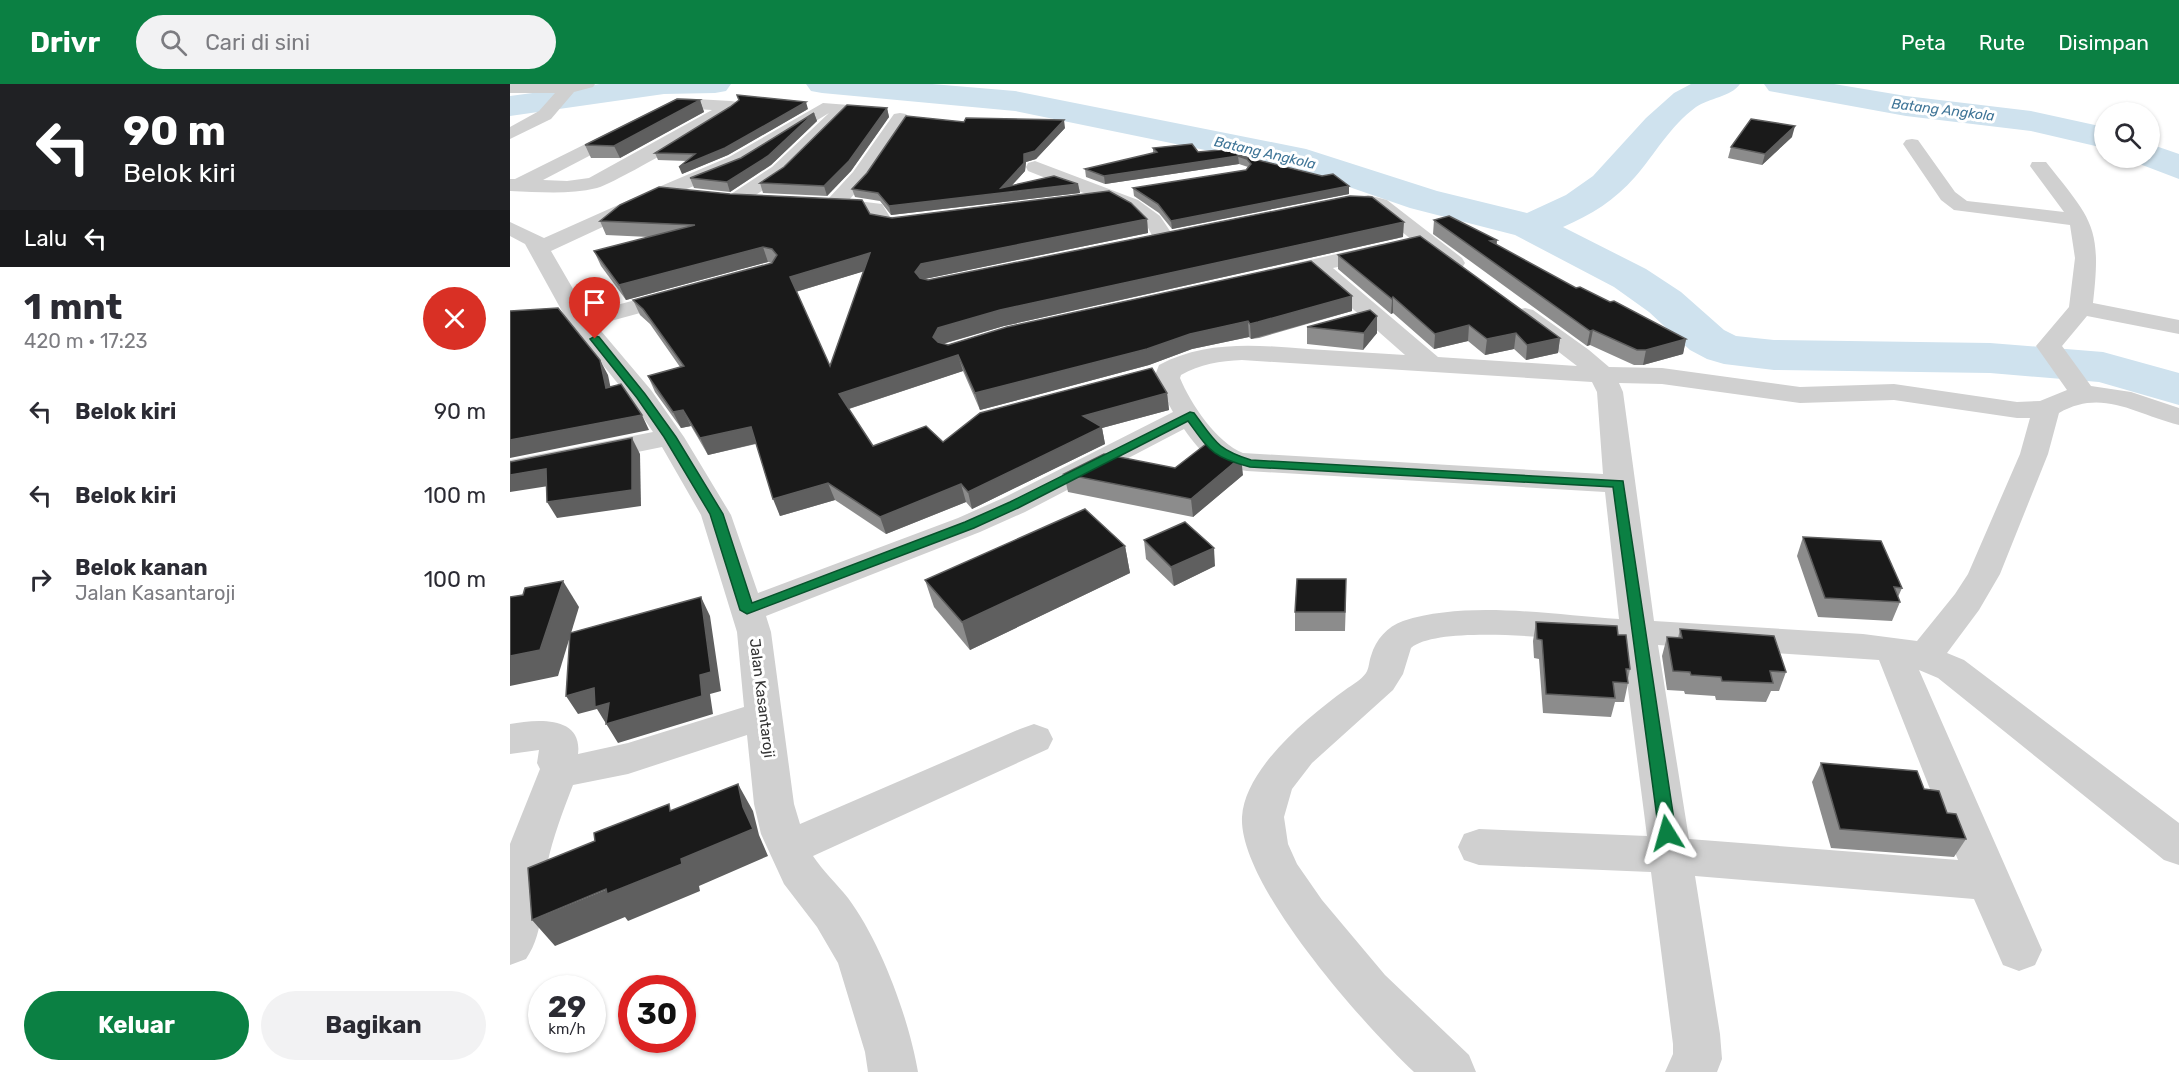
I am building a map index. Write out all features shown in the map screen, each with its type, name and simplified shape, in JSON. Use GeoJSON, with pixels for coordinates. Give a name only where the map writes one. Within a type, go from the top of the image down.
{"type":"FeatureCollection","features":[{"type":"Feature","properties":{"kind":"street"},"geometry":{"type":"LineString","coordinates":[[522,86],[566,90],[587,84]]}},
{"type":"Feature","properties":{"kind":"street"},"geometry":{"type":"LineString","coordinates":[[510,134],[545,115],[566,90]]}},
{"type":"Feature","properties":{"kind":"street"},"geometry":{"type":"LineString","coordinates":[[678,103],[731,106],[602,180],[578,187],[515,185],[678,103]]}},
{"type":"Feature","properties":{"kind":"street"},"geometry":{"type":"LineString","coordinates":[[540,248],[736,161],[823,108],[844,109],[779,171],[735,200]]}},
{"type":"Feature","properties":{"kind":"street"},"geometry":{"type":"LineString","coordinates":[[834,204],[860,176],[900,118]]}},
{"type":"Feature","properties":{"kind":"street"},"geometry":{"type":"LineString","coordinates":[[1912,144],[1948,196],[1961,206],[2078,220]]}},
{"type":"Feature","properties":{"kind":"street"},"geometry":{"type":"LineString","coordinates":[[2039,166],[2078,220],[2085,249],[2086,270],[2081,308],[2051,343],[2050,350],[2076,385],[2179,417]]}},
{"type":"Feature","properties":{"kind":"street"},"geometry":{"type":"LineString","coordinates":[[1035,168],[1106,195],[1152,219],[1165,240]]}},
{"type":"Feature","properties":{"kind":"street"},"geometry":{"type":"LineString","coordinates":[[1067,201],[1135,188]]}},
{"type":"Feature","properties":{"kind":"street"},"geometry":{"type":"LineString","coordinates":[[661,193],[764,201]]}},
{"type":"Feature","properties":{"kind":"street"},"geometry":{"type":"LineString","coordinates":[[1338,204],[1364,201],[1380,204],[1424,241],[1479,281]]}},
{"type":"Feature","properties":{"kind":"street"},"geometry":{"type":"LineString","coordinates":[[805,203],[874,207],[882,222],[890,224],[933,219]]}},
{"type":"Feature","properties":{"kind":"street","name":"Jalan Kasantaroji"},"geometry":{"type":"LineString","coordinates":[[510,228],[534,240],[540,248],[544,260],[580,322],[642,396],[670,437],[716,514],[754,632],[774,804],[788,848],[799,871],[833,913],[859,956],[890,1052],[893,1072]]}},
{"type":"Feature","properties":{"kind":"street"},"geometry":{"type":"LineString","coordinates":[[1134,247],[1196,234]]}},
{"type":"Feature","properties":{"kind":"street"},"geometry":{"type":"LineString","coordinates":[[1251,280],[1424,241]]}},
{"type":"Feature","properties":{"kind":"street"},"geometry":{"type":"LineString","coordinates":[[1316,265],[1361,318],[1430,363]]}},
{"type":"Feature","properties":{"kind":"street"},"geometry":{"type":"LineString","coordinates":[[580,322],[702,289]]}},
{"type":"Feature","properties":{"kind":"street"},"geometry":{"type":"LineString","coordinates":[[1506,302],[1580,355],[1602,375],[1610,392],[1618,484],[1696,1034],[1698,1057],[1696,1067],[1690,1072]]}},
{"type":"Feature","properties":{"kind":"street"},"geometry":{"type":"LineString","coordinates":[[2081,308],[2179,327]]}},
{"type":"Feature","properties":{"kind":"street"},"geometry":{"type":"LineString","coordinates":[[1306,334],[1242,352],[1187,362],[1157,374],[1167,378],[1170,386],[1213,447],[1223,455],[1250,464],[1618,484]]}},
{"type":"Feature","properties":{"kind":"street"},"geometry":{"type":"LineString","coordinates":[[1242,352],[1602,375],[1690,378],[1776,393],[1810,396],[1894,392],[1999,408],[2037,411],[2046,409],[2064,399],[2076,385]]}},
{"type":"Feature","properties":{"kind":"street"},"geometry":{"type":"LineString","coordinates":[[1908,653],[1967,602],[1984,574],[2034,454],[2046,409]]}},
{"type":"Feature","properties":{"kind":"street"},"geometry":{"type":"LineString","coordinates":[[747,610],[969,525],[1014,505],[1190,415]]}},
{"type":"Feature","properties":{"kind":"street"},"geometry":{"type":"LineString","coordinates":[[510,469],[670,437]]}},
{"type":"Feature","properties":{"kind":"street"},"geometry":{"type":"LineString","coordinates":[[1451,1072],[1428,1054],[1347,968],[1303,909],[1278,869],[1263,832],[1262,818],[1275,782],[1295,756],[1383,678],[1392,644],[1402,635],[1423,628],[1460,624],[1638,632],[1908,653],[1951,669],[2176,841]]}},
{"type":"Feature","properties":{"kind":"street"},"geometry":{"type":"LineString","coordinates":[[1908,653],[1988,881],[2019,950]]}},
{"type":"Feature","properties":{"kind":"street"},"geometry":{"type":"LineString","coordinates":[[560,769],[577,771],[614,763],[765,714]]}},
{"type":"Feature","properties":{"kind":"street"},"geometry":{"type":"LineString","coordinates":[[510,739],[533,736],[555,738],[560,742],[557,763],[560,769],[534,831],[522,878],[518,930],[510,944]]}},
{"type":"Feature","properties":{"kind":"street"},"geometry":{"type":"LineString","coordinates":[[788,848],[1034,739]]}},
{"type":"Feature","properties":{"kind":"street"},"geometry":{"type":"LineString","coordinates":[[1479,847],[1671,855],[1988,881]]}},
{"type":"Feature","properties":{"kind":"building"},"geometry":{"type":"Polygon","coordinates":[[[737,95],[806,102],[725,148],[679,167],[695,154],[655,153],[730,107],[739,100],[737,95]]]}},
{"type":"Feature","properties":{"kind":"building"},"geometry":{"type":"Polygon","coordinates":[[[677,99],[700,100],[614,146],[585,145],[677,99]]]}},
{"type":"Feature","properties":{"kind":"building"},"geometry":{"type":"Polygon","coordinates":[[[847,105],[887,108],[849,161],[824,186],[760,183],[784,167],[847,105]]]}},
{"type":"Feature","properties":{"kind":"building"},"geometry":{"type":"Polygon","coordinates":[[[814,113],[768,156],[727,182],[690,178],[741,158],[814,113]]]}},
{"type":"Feature","properties":{"kind":"building"},"geometry":{"type":"Polygon","coordinates":[[[906,116],[964,122],[966,118],[1064,120],[1035,151],[1024,154],[1024,163],[1001,188],[1054,176],[1078,184],[889,206],[878,193],[852,189],[867,173],[906,116]]]}},
{"type":"Feature","properties":{"kind":"building"},"geometry":{"type":"Polygon","coordinates":[[[1751,119],[1795,126],[1765,154],[1731,147],[1751,119]]]}},
{"type":"Feature","properties":{"kind":"building"},"geometry":{"type":"Polygon","coordinates":[[[1192,144],[1198,152],[1231,149],[1238,155],[1322,176],[1333,174],[1349,186],[1171,221],[1158,204],[1133,188],[1246,170],[1251,164],[1247,159],[1238,156],[1104,176],[1085,169],[1157,152],[1153,148],[1192,144]]]}},
{"type":"Feature","properties":{"kind":"building"},"geometry":{"type":"Polygon","coordinates":[[[659,187],[730,194],[862,200],[870,214],[892,218],[1109,191],[1131,203],[1147,219],[921,264],[915,272],[920,278],[928,280],[1350,196],[1372,197],[1404,222],[1000,310],[938,328],[933,337],[938,342],[948,345],[1007,327],[1311,261],[1352,296],[1250,324],[1248,321],[1190,334],[1147,349],[975,393],[958,355],[839,394],[873,446],[926,426],[943,442],[980,413],[1152,368],[1167,393],[1083,416],[1102,427],[968,492],[961,484],[880,517],[828,483],[773,499],[751,427],[700,438],[683,410],[673,412],[648,376],[684,366],[643,309],[633,300],[772,263],[777,255],[772,249],[763,247],[619,285],[594,251],[695,225],[600,221],[620,205],[659,187]],[[870,253],[790,277],[830,366],[870,253]]]}},
{"type":"Feature","properties":{"kind":"building"},"geometry":{"type":"Polygon","coordinates":[[[1449,216],[1497,240],[1490,241],[1576,288],[1580,287],[1610,302],[1614,301],[1686,339],[1646,350],[1637,350],[1593,330],[1590,331],[1434,220],[1449,216]]]}},
{"type":"Feature","properties":{"kind":"building"},"geometry":{"type":"Polygon","coordinates":[[[1420,236],[1560,338],[1527,345],[1516,333],[1487,339],[1469,325],[1435,334],[1393,297],[1392,299],[1338,255],[1420,236]]]}},
{"type":"Feature","properties":{"kind":"building"},"geometry":{"type":"Polygon","coordinates":[[[558,308],[600,360],[606,388],[621,384],[642,415],[510,440],[510,311],[558,308]]]}},
{"type":"Feature","properties":{"kind":"building"},"geometry":{"type":"Polygon","coordinates":[[[1370,310],[1377,316],[1364,333],[1307,327],[1370,310]]]}},
{"type":"Feature","properties":{"kind":"building"},"geometry":{"type":"Polygon","coordinates":[[[632,438],[632,490],[547,502],[546,469],[510,475],[510,462],[632,438]]]}},
{"type":"Feature","properties":{"kind":"building"},"geometry":{"type":"Polygon","coordinates":[[[1206,444],[1241,457],[1191,499],[1064,474],[1104,454],[1175,468],[1206,444]]]}},
{"type":"Feature","properties":{"kind":"building"},"geometry":{"type":"Polygon","coordinates":[[[1085,509],[1125,546],[962,622],[925,580],[1085,509]]]}},
{"type":"Feature","properties":{"kind":"building"},"geometry":{"type":"Polygon","coordinates":[[[1185,522],[1214,548],[1171,567],[1144,540],[1185,522]]]}},
{"type":"Feature","properties":{"kind":"building"},"geometry":{"type":"Polygon","coordinates":[[[1803,537],[1881,541],[1902,588],[1894,587],[1900,602],[1825,598],[1803,537]]]}},
{"type":"Feature","properties":{"kind":"building"},"geometry":{"type":"Polygon","coordinates":[[[1297,579],[1346,579],[1345,612],[1295,612],[1297,579]]]}},
{"type":"Feature","properties":{"kind":"building"},"geometry":{"type":"Polygon","coordinates":[[[563,581],[540,650],[510,656],[510,597],[523,595],[525,588],[563,581]]]}},
{"type":"Feature","properties":{"kind":"building"},"geometry":{"type":"Polygon","coordinates":[[[701,597],[711,672],[700,675],[702,696],[606,724],[609,703],[595,707],[594,688],[566,696],[570,633],[701,597]]]}},
{"type":"Feature","properties":{"kind":"building"},"geometry":{"type":"Polygon","coordinates":[[[1536,622],[1617,626],[1618,635],[1626,635],[1630,669],[1626,669],[1628,683],[1613,682],[1615,698],[1546,694],[1542,640],[1537,639],[1536,622]]]}},
{"type":"Feature","properties":{"kind":"building"},"geometry":{"type":"Polygon","coordinates":[[[1680,629],[1774,636],[1786,672],[1770,671],[1773,683],[1722,681],[1721,677],[1673,671],[1667,637],[1682,638],[1680,629]]]}},
{"type":"Feature","properties":{"kind":"building"},"geometry":{"type":"Polygon","coordinates":[[[1821,763],[1917,771],[1924,789],[1939,791],[1947,813],[1956,814],[1966,839],[1840,829],[1821,763]]]}},
{"type":"Feature","properties":{"kind":"building"},"geometry":{"type":"Polygon","coordinates":[[[738,784],[743,807],[753,829],[681,859],[682,864],[607,894],[606,889],[532,920],[528,868],[595,841],[594,833],[669,804],[670,811],[738,784]]]}},
{"type":"Feature","properties":{"kind":"waterway","name":"Batang Angkola"},"geometry":{"type":"LineString","coordinates":[[510,106],[664,85],[715,84]]}},
{"type":"Feature","properties":{"kind":"waterway","name":"Batang Angkola"},"geometry":{"type":"LineString","coordinates":[[822,84],[1015,101],[1306,160],[1424,200],[1530,226]]}},
{"type":"Feature","properties":{"kind":"waterway","name":"Batang Angkola"},"geometry":{"type":"LineString","coordinates":[[1530,226],[1589,198],[1621,170],[1671,111],[1703,90],[1724,84]]}},
{"type":"Feature","properties":{"kind":"waterway","name":"Batang Angkola"},"geometry":{"type":"LineString","coordinates":[[1780,84],[1906,106],[2031,121],[2094,135]]}},
{"type":"Feature","properties":{"kind":"waterway","name":"Batang Angkola"},"geometry":{"type":"LineString","coordinates":[[2160,159],[2179,168]]}},
{"type":"Feature","properties":{"kind":"waterway"},"geometry":{"type":"LineString","coordinates":[[1530,226],[1630,278],[1665,302],[1707,340],[1724,349],[1774,355],[1990,358],[2103,367],[2179,389]]}},
{"type":"Feature","properties":{"kind":"route"},"geometry":{"type":"LineString","coordinates":[[595,339],[642,396],[670,437],[716,514],[747,610],[969,525],[1014,505],[1190,415],[1213,447],[1223,455],[1250,464],[1618,484],[1667,833]]}}]}
